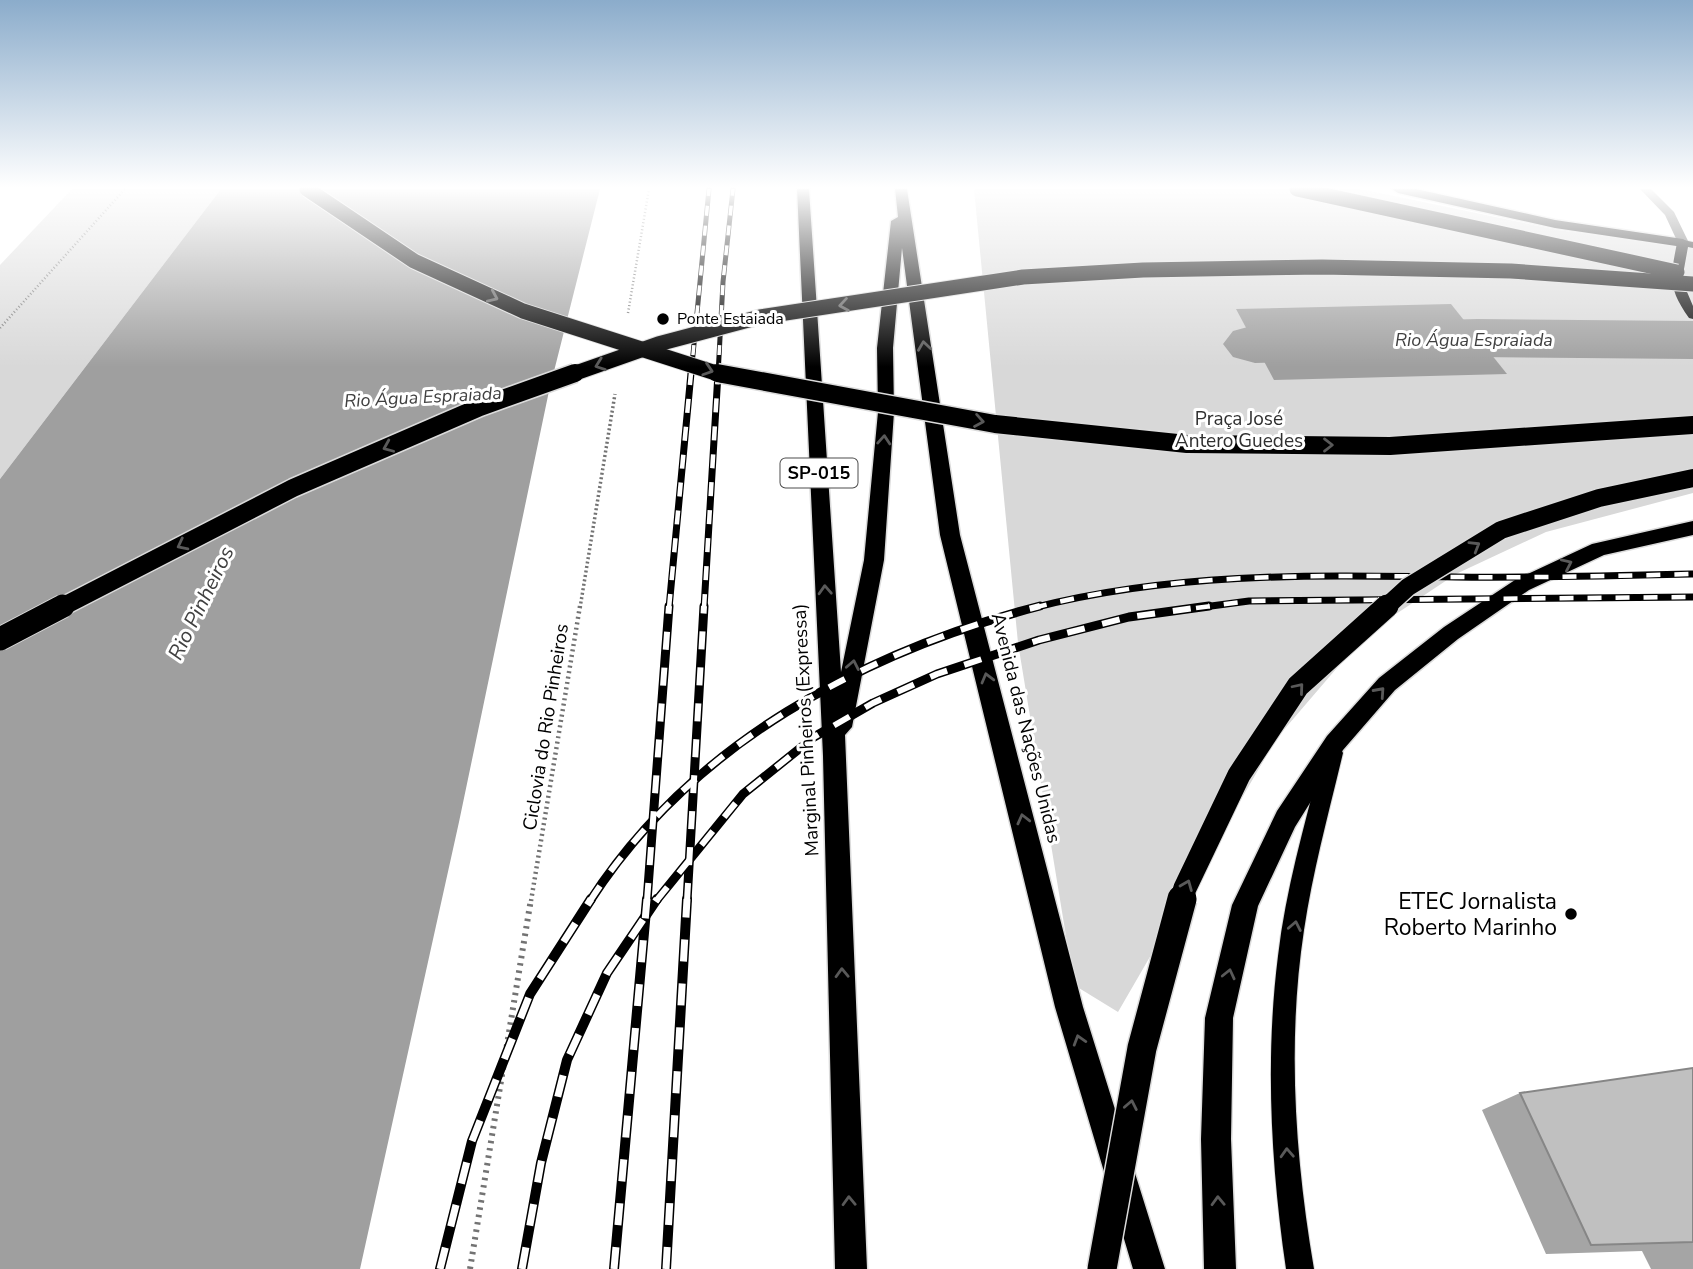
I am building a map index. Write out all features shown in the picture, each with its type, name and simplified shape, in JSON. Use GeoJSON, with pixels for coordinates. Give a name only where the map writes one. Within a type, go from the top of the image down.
{"type":"FeatureCollection","features":[{"type":"Feature","properties":{"kind":"highway"},"geometry":{"type":"LineString","coordinates":[[395,248],[414,261],[523,311],[731,377],[995,424],[1187,444],[1390,446],[1693,425]]}},
{"type":"Feature","properties":{"kind":"highway","name":"Marginal Pinheiros (Expressa)"},"geometry":{"type":"LineString","coordinates":[[806,248],[835,756],[852,1269]]}},
{"type":"Feature","properties":{"kind":"highway"},"geometry":{"type":"LineString","coordinates":[[835,756],[874,561],[886,412],[885,348],[895,248]]}},
{"type":"Feature","properties":{"kind":"highway","name":"Avenida das Nações Unidas"},"geometry":{"type":"LineString","coordinates":[[909,248],[950,535],[1069,1007],[1149,1269]]}},
{"type":"Feature","properties":{"kind":"highway"},"geometry":{"type":"LineString","coordinates":[[1563,248],[1693,276]]}},
{"type":"Feature","properties":{"kind":"highway"},"geometry":{"type":"LineString","coordinates":[[0,639],[293,488],[480,407],[658,344],[760,317],[1023,277],[1143,270],[1322,267],[1498,271],[1693,284]]}},
{"type":"Feature","properties":{"kind":"highway"},"geometry":{"type":"LineString","coordinates":[[1102,1269],[1142,1048],[1185,888],[1239,775],[1298,687],[1408,587],[1502,530],[1599,498],[1693,478]]}},
{"type":"Feature","properties":{"kind":"highway"},"geometry":{"type":"LineString","coordinates":[[1220,1269],[1216,1139],[1219,1018],[1245,905],[1286,818],[1335,743],[1387,684],[1451,633],[1522,585],[1599,549],[1693,528]]}},
{"type":"Feature","properties":{"kind":"main road"},"geometry":{"type":"LineString","coordinates":[[1686,248],[1676,271],[1678,294],[1693,315]]}},
{"type":"Feature","properties":{"kind":"main road"},"geometry":{"type":"LineString","coordinates":[[1300,1269],[1289,1206],[1282,1071],[1289,968],[1309,853],[1335,743]]}},
{"type":"Feature","properties":{"kind":"path"},"geometry":{"type":"LineString","coordinates":[[0,328],[73,248]]}},
{"type":"Feature","properties":{"kind":"path"},"geometry":{"type":"LineString","coordinates":[[627,324],[639,248]]}},
{"type":"Feature","properties":{"kind":"path","name":"Ciclovia do Rio Pinheiros"},"geometry":{"type":"LineString","coordinates":[[470,1269],[615,391]]}},
{"type":"Feature","properties":{"kind":"green space"},"geometry":{"type":"Polygon","coordinates":[[[16,248],[176,248],[0,479],[0,265],[16,248]]]}},
{"type":"Feature","properties":{"kind":"green space","name":"Praça José Antero Guedes"},"geometry":{"type":"Polygon","coordinates":[[[980,248],[1693,248],[1693,493],[1546,532],[1456,574],[1366,634],[1276,739],[1118,1012],[1074,985],[1018,643],[980,248]]]}},
{"type":"Feature","properties":{"kind":"water","name":"Rio Pinheiros"},"geometry":{"type":"Polygon","coordinates":[[[176,248],[585,248],[549,391],[459,822],[360,1269],[0,1269],[0,479],[176,248]]]}},
{"type":"Feature","properties":{"kind":"water"},"geometry":{"type":"Polygon","coordinates":[[[1451,304],[1507,374],[1274,380],[1236,309],[1451,304]]]}},
{"type":"Feature","properties":{"kind":"building"},"geometry":{"type":"Polygon","coordinates":[[[1693,1068],[1693,1242],[1591,1245],[1520,1093],[1693,1068]]]}},
{"type":"Feature","properties":{"kind":"waterway","name":"Rio Água Espraiada"},"geometry":{"type":"LineString","coordinates":[[1255,344],[1477,338],[1693,340]]}},
{"type":"Feature","properties":{"kind":"railway"},"geometry":{"type":"LineString","coordinates":[[691,375],[703,248]]}},
{"type":"Feature","properties":{"kind":"railway"},"geometry":{"type":"LineString","coordinates":[[718,375],[727,248]]}},
{"type":"Feature","properties":{"kind":"railway"},"geometry":{"type":"LineString","coordinates":[[669,608],[691,373]]}},
{"type":"Feature","properties":{"kind":"railway"},"geometry":{"type":"LineString","coordinates":[[704,608],[718,373]]}},
{"type":"Feature","properties":{"kind":"railway"},"geometry":{"type":"LineString","coordinates":[[1033,608],[1138,588],[1243,578],[1693,574]]}},
{"type":"Feature","properties":{"kind":"railway"},"geometry":{"type":"LineString","coordinates":[[1196,608],[1249,601],[1693,597]]}},
{"type":"Feature","properties":{"kind":"railway"},"geometry":{"type":"LineString","coordinates":[[653,822],[669,606]]}},
{"type":"Feature","properties":{"kind":"railway"},"geometry":{"type":"LineString","coordinates":[[694,782],[704,606]]}},
{"type":"Feature","properties":{"kind":"railway"},"geometry":{"type":"LineString","coordinates":[[1033,608],[1040,606]]}},
{"type":"Feature","properties":{"kind":"railway"},"geometry":{"type":"LineString","coordinates":[[689,860],[743,794],[814,737],[873,703],[937,674],[1039,640],[1129,617],[1209,606]]}},
{"type":"Feature","properties":{"kind":"railway"},"geometry":{"type":"LineString","coordinates":[[694,782],[730,751],[786,712],[846,678],[909,649],[974,625],[1033,608]]}},
{"type":"Feature","properties":{"kind":"railway"},"geometry":{"type":"LineString","coordinates":[[653,822],[694,782]]}},
{"type":"Feature","properties":{"kind":"railway"},"geometry":{"type":"LineString","coordinates":[[689,860],[694,782]]}},
{"type":"Feature","properties":{"kind":"railway"},"geometry":{"type":"LineString","coordinates":[[590,901],[631,845],[653,822]]}},
{"type":"Feature","properties":{"kind":"railway"},"geometry":{"type":"LineString","coordinates":[[647,901],[653,822]]}},
{"type":"Feature","properties":{"kind":"railway"},"geometry":{"type":"LineString","coordinates":[[656,901],[689,860]]}},
{"type":"Feature","properties":{"kind":"railway"},"geometry":{"type":"LineString","coordinates":[[687,901],[689,860]]}},
{"type":"Feature","properties":{"kind":"railway"},"geometry":{"type":"LineString","coordinates":[[440,1269],[472,1141],[530,994],[591,899]]}},
{"type":"Feature","properties":{"kind":"railway"},"geometry":{"type":"LineString","coordinates":[[645,916],[647,899]]}},
{"type":"Feature","properties":{"kind":"railway"},"geometry":{"type":"LineString","coordinates":[[645,916],[657,899]]}},
{"type":"Feature","properties":{"kind":"railway"},"geometry":{"type":"LineString","coordinates":[[666,1269],[687,899]]}},
{"type":"Feature","properties":{"kind":"railway"},"geometry":{"type":"LineString","coordinates":[[522,1269],[541,1163],[567,1060],[607,973],[645,916]]}},
{"type":"Feature","properties":{"kind":"railway"},"geometry":{"type":"LineString","coordinates":[[614,1269],[645,916]]}},
{"type":"Feature","properties":{"kind":"place","name":"Ponte Estaiada"},"geometry":{"type":"Point","coordinates":[663,319]}},
{"type":"Feature","properties":{"kind":"place","name":"ETEC Jornalista Roberto Marinho"},"geometry":{"type":"Point","coordinates":[1571,914]}}]}
